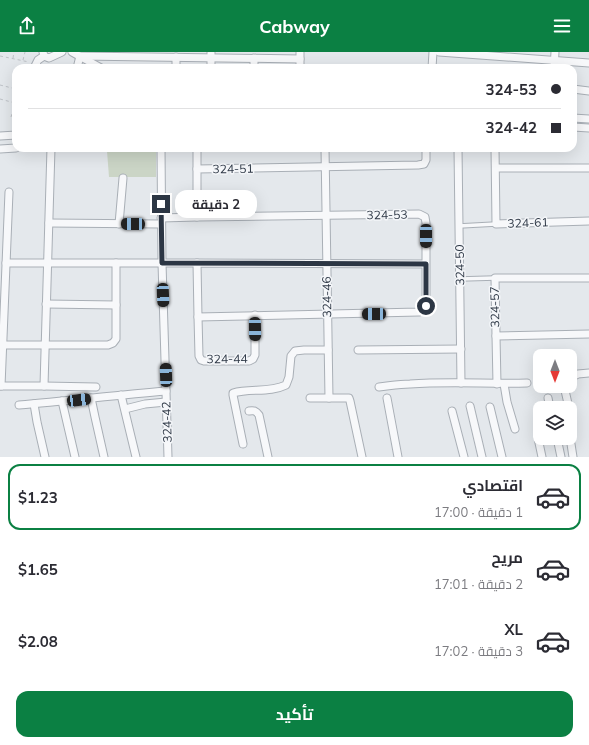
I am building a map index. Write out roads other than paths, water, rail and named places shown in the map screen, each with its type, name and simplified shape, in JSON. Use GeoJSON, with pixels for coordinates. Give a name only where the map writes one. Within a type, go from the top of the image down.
{"type":"FeatureCollection","features":[{"type":"Feature","properties":{"kind":"street"},"geometry":{"type":"LineString","coordinates":[[36,64],[43,54],[49,58],[62,52]]}},
{"type":"Feature","properties":{"kind":"street"},"geometry":{"type":"LineString","coordinates":[[72,52],[94,64]]}},
{"type":"Feature","properties":{"kind":"street"},"geometry":{"type":"LineString","coordinates":[[432,64],[433,52]]}},
{"type":"Feature","properties":{"kind":"street"},"geometry":{"type":"LineString","coordinates":[[439,52],[554,64],[589,63]]}},
{"type":"Feature","properties":{"kind":"street"},"geometry":{"type":"LineString","coordinates":[[554,64],[555,52]]}},
{"type":"Feature","properties":{"kind":"street"},"geometry":{"type":"LineString","coordinates":[[80,56],[176,57],[211,55],[254,58],[300,55]]}},
{"type":"Feature","properties":{"kind":"street"},"geometry":{"type":"LineString","coordinates":[[78,64],[80,56]]}},
{"type":"Feature","properties":{"kind":"street"},"geometry":{"type":"LineString","coordinates":[[176,57],[176,64]]}},
{"type":"Feature","properties":{"kind":"street"},"geometry":{"type":"LineString","coordinates":[[254,58],[254,64]]}},
{"type":"Feature","properties":{"kind":"street"},"geometry":{"type":"LineString","coordinates":[[577,90],[589,91]]}},
{"type":"Feature","properties":{"kind":"street"},"geometry":{"type":"LineString","coordinates":[[577,118],[589,120]]}},
{"type":"Feature","properties":{"kind":"street"},"geometry":{"type":"LineString","coordinates":[[577,127],[589,128]]}},
{"type":"Feature","properties":{"kind":"street"},"geometry":{"type":"LineString","coordinates":[[0,136],[12,134]]}},
{"type":"Feature","properties":{"kind":"street"},"geometry":{"type":"LineString","coordinates":[[0,149],[12,148]]}},
{"type":"Feature","properties":{"kind":"street"},"geometry":{"type":"LineString","coordinates":[[44,386],[51,152]]}},
{"type":"Feature","properties":{"kind":"street","name":"324-42"},"geometry":{"type":"LineString","coordinates":[[161,152],[161,221],[168,457]]}},
{"type":"Feature","properties":{"kind":"street"},"geometry":{"type":"LineString","coordinates":[[197,152],[197,169]]}},
{"type":"Feature","properties":{"kind":"street","name":"324-46"},"geometry":{"type":"LineString","coordinates":[[325,152],[329,398]]}},
{"type":"Feature","properties":{"kind":"street","name":"324-51"},"geometry":{"type":"LineString","coordinates":[[197,217],[197,169],[418,165],[424,164],[426,160],[426,152]]}},
{"type":"Feature","properties":{"kind":"street","name":"324-50"},"geometry":{"type":"LineString","coordinates":[[458,152],[461,383]]}},
{"type":"Feature","properties":{"kind":"street","name":"324-61"},"geometry":{"type":"LineString","coordinates":[[496,152],[496,224],[589,221]]}},
{"type":"Feature","properties":{"kind":"street"},"geometry":{"type":"LineString","coordinates":[[496,168],[589,168]]}},
{"type":"Feature","properties":{"kind":"street"},"geometry":{"type":"LineString","coordinates":[[119,224],[123,178]]}},
{"type":"Feature","properties":{"kind":"street"},"geometry":{"type":"LineString","coordinates":[[9,192],[0,386],[96,387]]}},
{"type":"Feature","properties":{"kind":"street","name":"324-53"},"geometry":{"type":"LineString","coordinates":[[326,215],[419,214],[425,217],[426,223],[426,306],[424,310],[420,312],[328,315]]}},
{"type":"Feature","properties":{"kind":"street"},"geometry":{"type":"LineString","coordinates":[[48,222],[119,224],[197,217],[326,215]]}},
{"type":"Feature","properties":{"kind":"street"},"geometry":{"type":"LineString","coordinates":[[6,263],[426,264]]}},
{"type":"Feature","properties":{"kind":"street"},"geometry":{"type":"LineString","coordinates":[[2,345],[114,343],[116,339],[116,263]]}},
{"type":"Feature","properties":{"kind":"street"},"geometry":{"type":"LineString","coordinates":[[197,263],[198,317],[328,315]]}},
{"type":"Feature","properties":{"kind":"street","name":"324-57"},"geometry":{"type":"LineString","coordinates":[[589,278],[495,278],[496,336],[589,334]]}},
{"type":"Feature","properties":{"kind":"street"},"geometry":{"type":"LineString","coordinates":[[46,304],[116,306]]}},
{"type":"Feature","properties":{"kind":"street","name":"324-44"},"geometry":{"type":"LineString","coordinates":[[198,317],[199,356],[201,360],[242,361],[253,359],[255,355],[255,315]]}},
{"type":"Feature","properties":{"kind":"street"},"geometry":{"type":"LineString","coordinates":[[496,336],[497,384]]}},
{"type":"Feature","properties":{"kind":"street"},"geometry":{"type":"LineString","coordinates":[[358,350],[461,349]]}},
{"type":"Feature","properties":{"kind":"street"},"geometry":{"type":"LineString","coordinates":[[242,444],[232,395],[233,393],[279,388],[286,385],[289,376],[291,356],[295,351],[328,350]]}},
{"type":"Feature","properties":{"kind":"street"},"geometry":{"type":"LineString","coordinates":[[577,374],[589,373]]}},
{"type":"Feature","properties":{"kind":"street"},"geometry":{"type":"LineString","coordinates":[[379,387],[410,384],[528,383]]}},
{"type":"Feature","properties":{"kind":"street"},"geometry":{"type":"LineString","coordinates":[[504,384],[507,402],[515,429]]}},
{"type":"Feature","properties":{"kind":"street"},"geometry":{"type":"LineString","coordinates":[[19,405],[166,391]]}},
{"type":"Feature","properties":{"kind":"street"},"geometry":{"type":"LineString","coordinates":[[121,395],[136,457]]}},
{"type":"Feature","properties":{"kind":"street"},"geometry":{"type":"LineString","coordinates":[[91,398],[104,457]]}},
{"type":"Feature","properties":{"kind":"street"},"geometry":{"type":"LineString","coordinates":[[310,398],[349,398],[362,457]]}},
{"type":"Feature","properties":{"kind":"street"},"geometry":{"type":"LineString","coordinates":[[387,398],[398,457]]}},
{"type":"Feature","properties":{"kind":"street"},"geometry":{"type":"LineString","coordinates":[[62,401],[75,457]]}},
{"type":"Feature","properties":{"kind":"street"},"geometry":{"type":"LineString","coordinates":[[125,409],[145,404],[166,402]]}},
{"type":"Feature","properties":{"kind":"street"},"geometry":{"type":"LineString","coordinates":[[34,404],[44,457]]}},
{"type":"Feature","properties":{"kind":"street"},"geometry":{"type":"LineString","coordinates":[[470,406],[482,457]]}},
{"type":"Feature","properties":{"kind":"street"},"geometry":{"type":"LineString","coordinates":[[490,407],[502,457]]}},
{"type":"Feature","properties":{"kind":"street"},"geometry":{"type":"LineString","coordinates":[[249,411],[257,411],[259,415],[268,457]]}},
{"type":"Feature","properties":{"kind":"street"},"geometry":{"type":"LineString","coordinates":[[452,411],[464,457]]}},
{"type":"Feature","properties":{"kind":"street"},"geometry":{"type":"LineString","coordinates":[[539,445],[542,457]]}},
{"type":"Feature","properties":{"kind":"street"},"geometry":{"type":"LineString","coordinates":[[558,445],[561,457]]}},
{"type":"Feature","properties":{"kind":"street"},"geometry":{"type":"LineString","coordinates":[[571,445],[573,457]]}},
{"type":"Feature","properties":{"kind":"lane"},"geometry":{"type":"LineString","coordinates":[[459,226],[496,224]]}},
{"type":"Feature","properties":{"kind":"lane"},"geometry":{"type":"LineString","coordinates":[[460,279],[495,278]]}}]}
